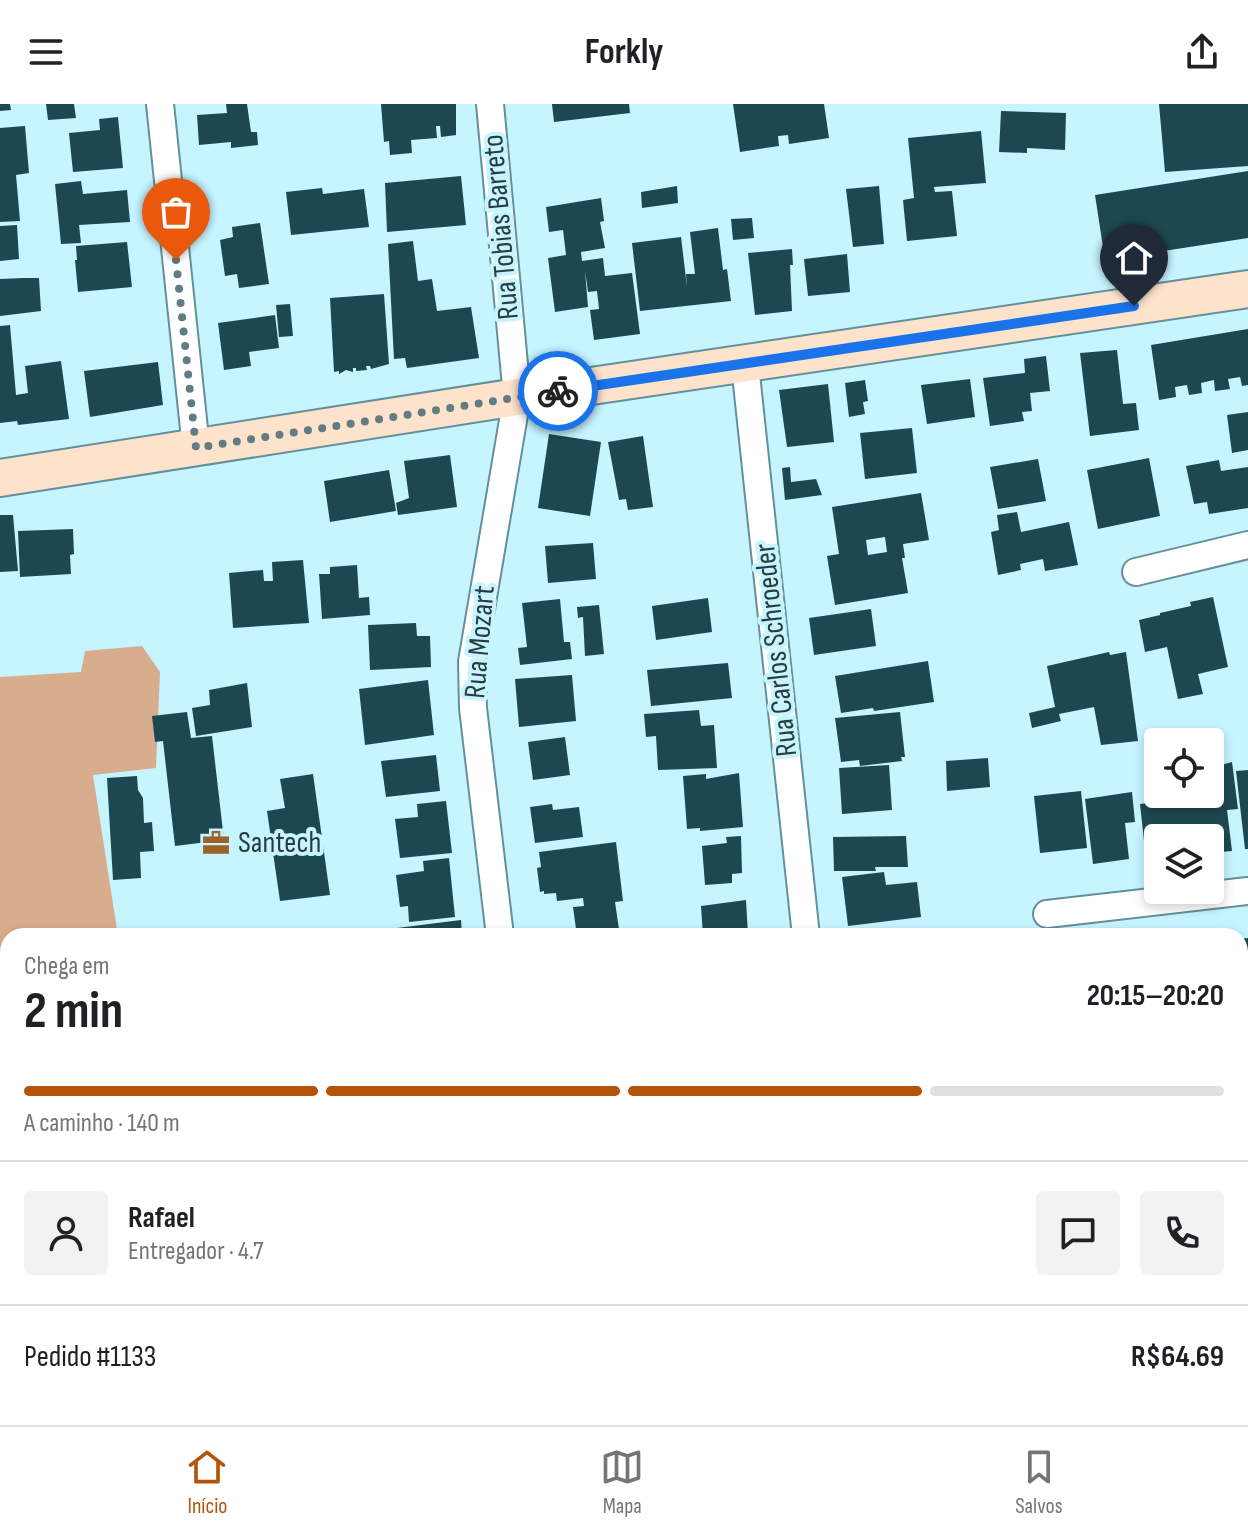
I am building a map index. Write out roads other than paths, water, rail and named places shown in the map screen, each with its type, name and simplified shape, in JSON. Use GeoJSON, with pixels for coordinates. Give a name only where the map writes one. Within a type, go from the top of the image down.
{"type":"FeatureCollection","features":[{"type":"Feature","properties":{"kind":"street"},"geometry":{"type":"LineString","coordinates":[[160,104],[196,448]]}},
{"type":"Feature","properties":{"kind":"street","name":"Rua Tobias Barreto"},"geometry":{"type":"LineString","coordinates":[[490,104],[517,397]]}},
{"type":"Feature","properties":{"kind":"street"},"geometry":{"type":"LineString","coordinates":[[0,478],[517,397],[1248,289]]}},
{"type":"Feature","properties":{"kind":"street","name":"Rua Carlos Schroeder"},"geometry":{"type":"LineString","coordinates":[[745,365],[805,928]]}},
{"type":"Feature","properties":{"kind":"street","name":"Rua Mozart"},"geometry":{"type":"LineString","coordinates":[[499,928],[473,708],[472,662],[517,397]]}},
{"type":"Feature","properties":{"kind":"street"},"geometry":{"type":"LineString","coordinates":[[1136,572],[1248,545]]}},
{"type":"Feature","properties":{"kind":"street"},"geometry":{"type":"LineString","coordinates":[[1047,914],[1248,891]]}},
{"type":"Feature","properties":{"kind":"place","name":"Santech"},"geometry":{"type":"Point","coordinates":[216,843]}}]}
